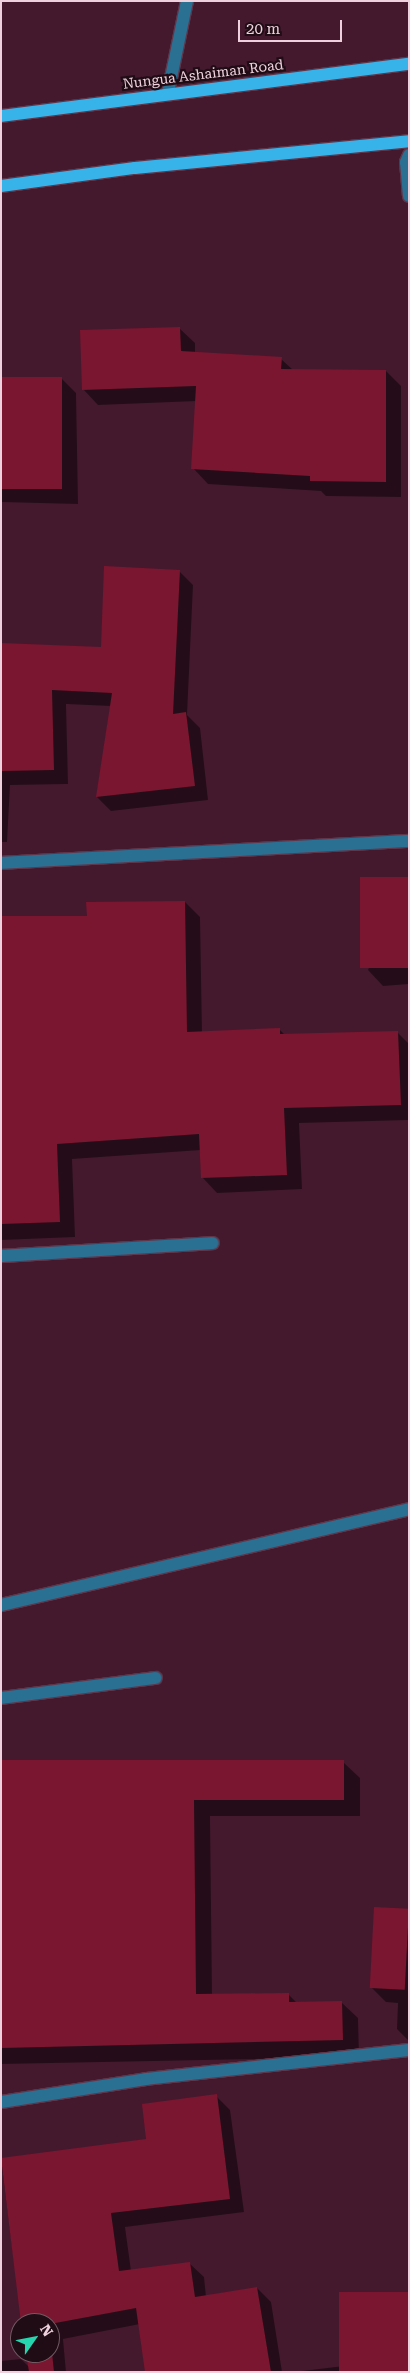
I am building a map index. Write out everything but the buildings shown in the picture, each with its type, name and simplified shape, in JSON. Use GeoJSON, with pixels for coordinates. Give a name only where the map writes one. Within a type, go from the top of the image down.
{"type":"FeatureCollection","features":[{"type":"Feature","properties":{"kind":"main road","name":"Nungua Ashaiman Road"},"geometry":{"type":"LineString","coordinates":[[1,116],[168,92],[409,64]]}},
{"type":"Feature","properties":{"kind":"main road"},"geometry":{"type":"LineString","coordinates":[[1,186],[135,168],[409,141]]}},
{"type":"Feature","properties":{"kind":"street"},"geometry":{"type":"LineString","coordinates":[[168,92],[188,1]]}},
{"type":"Feature","properties":{"kind":"street"},"geometry":{"type":"LineString","coordinates":[[409,155],[406,162],[409,196]]}},
{"type":"Feature","properties":{"kind":"street"},"geometry":{"type":"LineString","coordinates":[[1,863],[409,841]]}},
{"type":"Feature","properties":{"kind":"street"},"geometry":{"type":"LineString","coordinates":[[1,1256],[213,1243]]}},
{"type":"Feature","properties":{"kind":"street"},"geometry":{"type":"LineString","coordinates":[[1,1605],[409,1508]]}},
{"type":"Feature","properties":{"kind":"street"},"geometry":{"type":"LineString","coordinates":[[1,1698],[156,1678]]}},
{"type":"Feature","properties":{"kind":"street"},"geometry":{"type":"LineString","coordinates":[[1,2102],[146,2079],[409,2050]]}}]}
